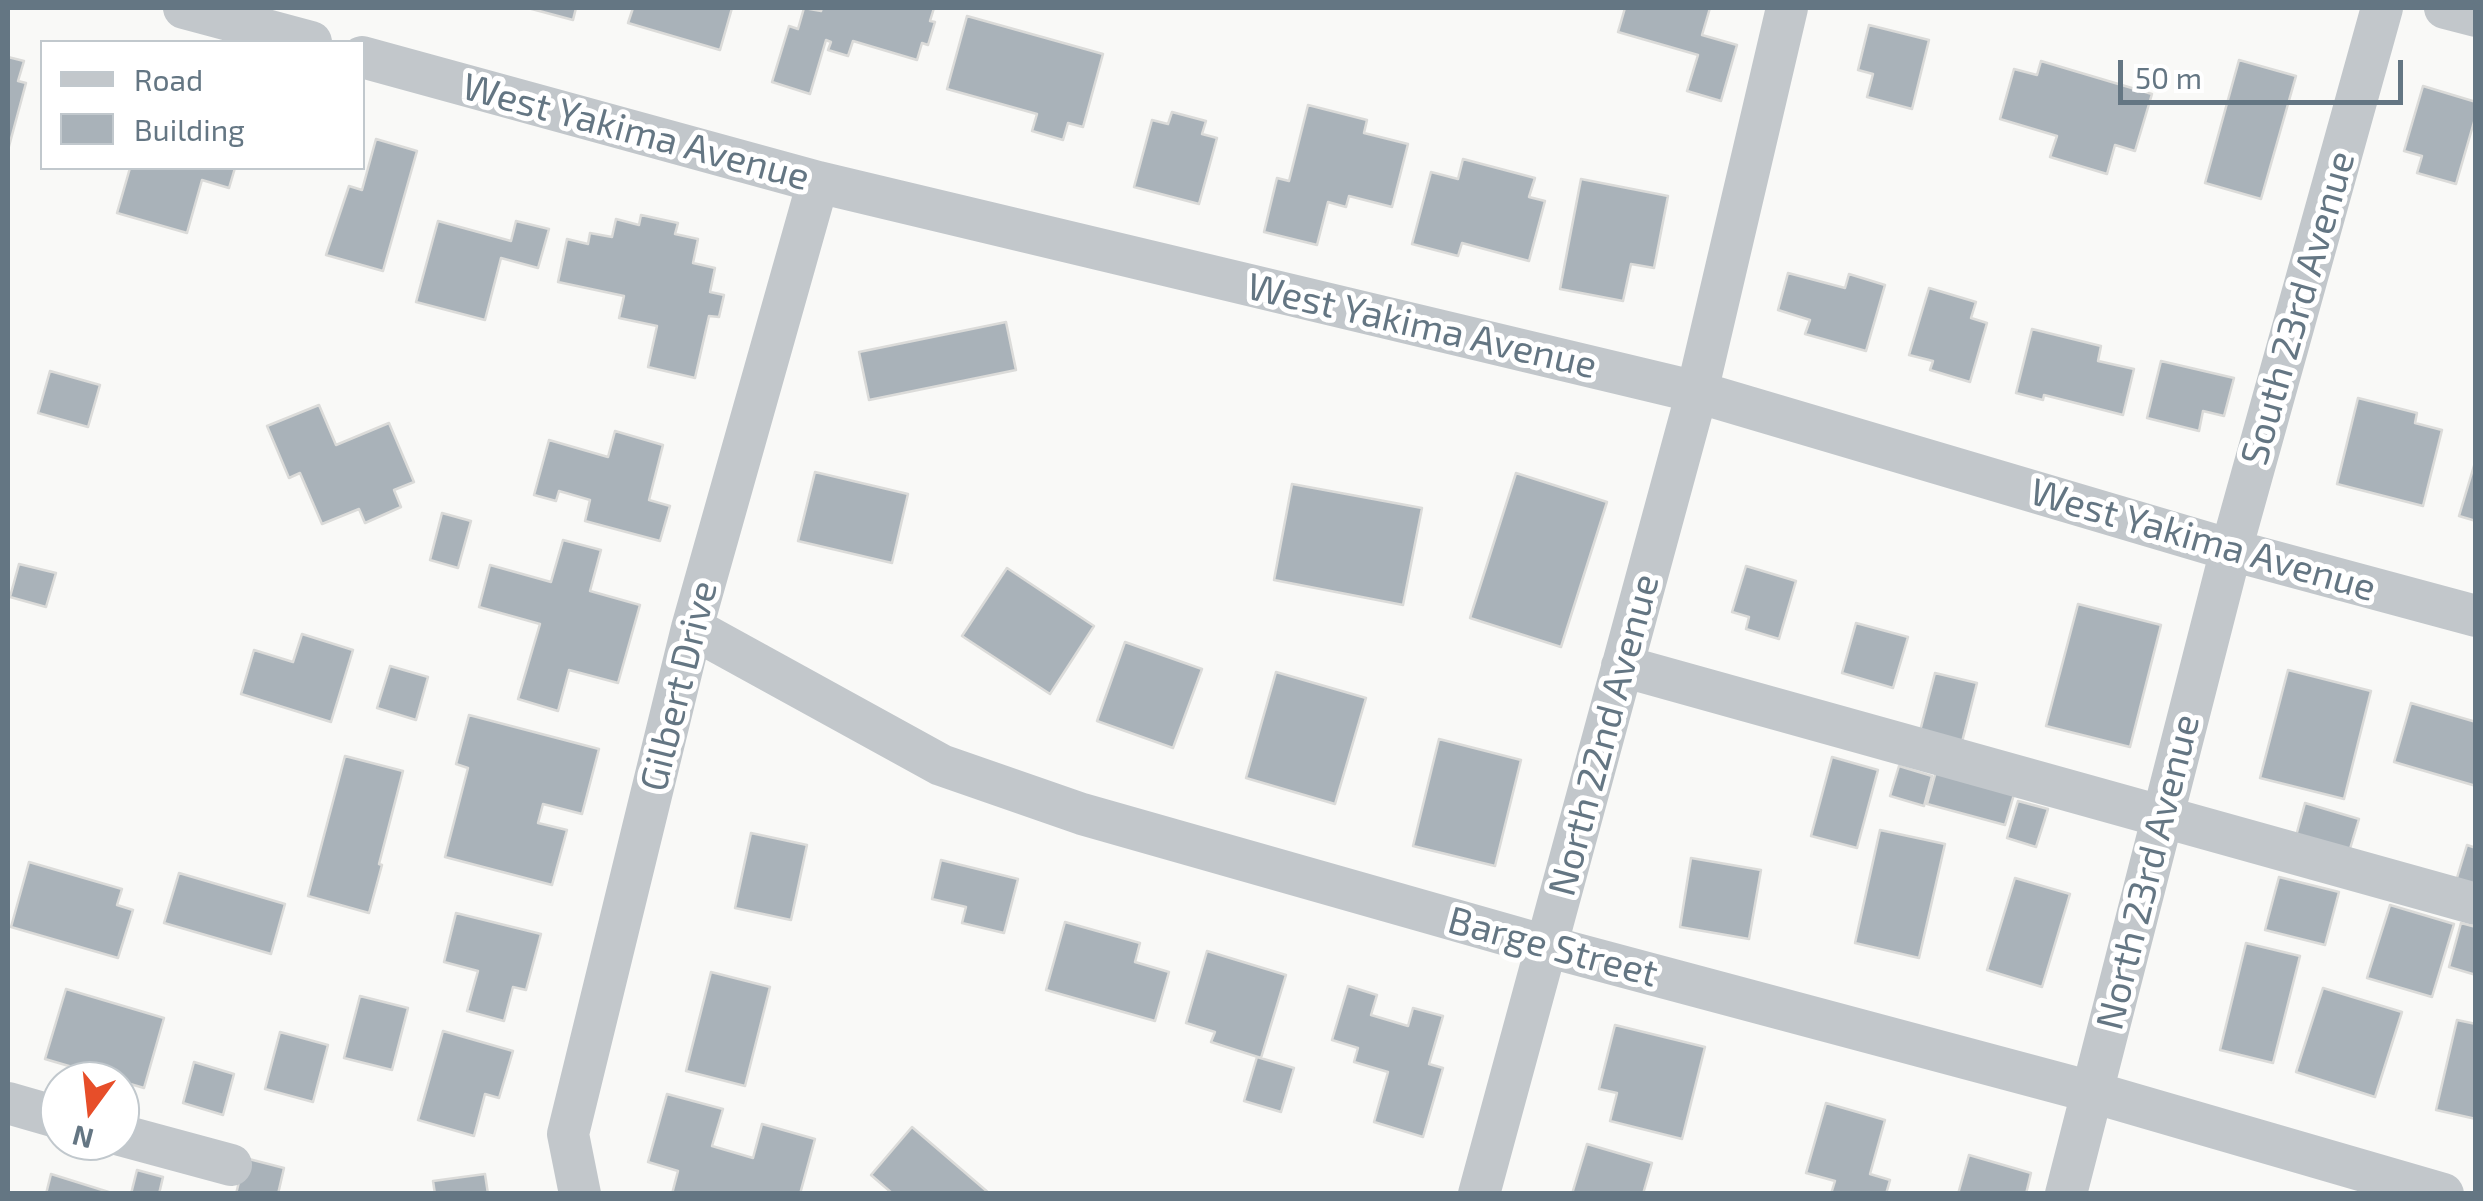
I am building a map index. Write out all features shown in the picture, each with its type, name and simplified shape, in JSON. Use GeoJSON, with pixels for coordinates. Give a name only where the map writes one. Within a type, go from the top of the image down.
{"type":"FeatureCollection","features":[{"type":"Feature","properties":{"kind":"street"},"geometry":{"type":"LineString","coordinates":[[184,8],[304,40]]}},
{"type":"Feature","properties":{"kind":"street","name":"North 22nd Avenue"},"geometry":{"type":"LineString","coordinates":[[1479,1194],[1697,392],[1787,8]]}},
{"type":"Feature","properties":{"kind":"street","name":"South 23rd Avenue"},"geometry":{"type":"LineString","coordinates":[[2231,550],[2382,8]]}},
{"type":"Feature","properties":{"kind":"street"},"geometry":{"type":"LineString","coordinates":[[2445,8],[2476,16]]}},
{"type":"Feature","properties":{"kind":"street","name":"West Yakima Avenue"},"geometry":{"type":"LineString","coordinates":[[365,58],[818,182],[1697,392],[2231,550],[2476,616]]}},
{"type":"Feature","properties":{"kind":"street","name":"Gilbert Drive"},"geometry":{"type":"LineString","coordinates":[[580,1194],[568,1134],[692,628],[818,182]]}},
{"type":"Feature","properties":{"kind":"street","name":"North 23rd Avenue"},"geometry":{"type":"LineString","coordinates":[[2066,1194],[2231,550]]}},
{"type":"Feature","properties":{"kind":"street","name":"Barge Street"},"geometry":{"type":"LineString","coordinates":[[692,628],[940,765],[1082,814],[1546,946],[2092,1092],[2444,1194]]}},
{"type":"Feature","properties":{"kind":"street"},"geometry":{"type":"LineString","coordinates":[[1622,666],[2476,904]]}},
{"type":"Feature","properties":{"kind":"street"},"geometry":{"type":"LineString","coordinates":[[8,1104],[40,1113]]}},
{"type":"Feature","properties":{"kind":"street"},"geometry":{"type":"LineString","coordinates":[[140,1140],[231,1165]]}},
{"type":"Feature","properties":{"kind":"building"},"geometry":{"type":"Polygon","coordinates":[[[528,8],[576,8],[573,20],[528,8]]]}},
{"type":"Feature","properties":{"kind":"building"},"geometry":{"type":"Polygon","coordinates":[[[633,8],[732,8],[720,50],[628,23],[633,8]]]}},
{"type":"Feature","properties":{"kind":"building"},"geometry":{"type":"Polygon","coordinates":[[[804,8],[934,8],[930,21],[935,22],[928,45],[922,43],[917,60],[853,41],[848,56],[828,50],[831,42],[826,40],[810,94],[772,82],[789,26],[798,29],[804,8]]]}},
{"type":"Feature","properties":{"kind":"building"},"geometry":{"type":"Polygon","coordinates":[[[1625,8],[1710,8],[1702,35],[1737,45],[1721,101],[1687,91],[1698,55],[1618,32],[1625,8]]]}},
{"type":"Feature","properties":{"kind":"building"},"geometry":{"type":"Polygon","coordinates":[[[967,16],[1103,54],[1083,127],[1068,123],[1063,140],[1032,131],[1037,114],[947,89],[967,16]]]}},
{"type":"Feature","properties":{"kind":"building"},"geometry":{"type":"Polygon","coordinates":[[[1869,25],[1929,40],[1912,109],[1867,97],[1873,74],[1858,70],[1869,25]]]}},
{"type":"Feature","properties":{"kind":"building"},"geometry":{"type":"Polygon","coordinates":[[[8,57],[24,61],[18,81],[26,83],[8,150],[8,57]]]}},
{"type":"Feature","properties":{"kind":"building"},"geometry":{"type":"Polygon","coordinates":[[[2239,60],[2296,76],[2261,199],[2205,183],[2239,60]]]}},
{"type":"Feature","properties":{"kind":"building"},"geometry":{"type":"Polygon","coordinates":[[[2041,61],[2152,94],[2135,151],[2115,145],[2107,174],[2050,157],[2057,136],[2000,119],[2014,69],[2037,75],[2041,61]]]}},
{"type":"Feature","properties":{"kind":"building"},"geometry":{"type":"Polygon","coordinates":[[[2423,86],[2476,102],[2476,115],[2456,184],[2417,173],[2422,156],[2404,151],[2423,86]]]}},
{"type":"Feature","properties":{"kind":"building"},"geometry":{"type":"Polygon","coordinates":[[[1308,105],[1367,120],[1364,133],[1408,144],[1392,207],[1349,196],[1346,207],[1328,202],[1317,245],[1264,232],[1277,178],[1289,181],[1308,105]]]}},
{"type":"Feature","properties":{"kind":"building"},"geometry":{"type":"Polygon","coordinates":[[[1172,112],[1206,121],[1202,134],[1217,138],[1199,204],[1134,187],[1152,120],[1168,124],[1172,112]]]}},
{"type":"Feature","properties":{"kind":"building"},"geometry":{"type":"Polygon","coordinates":[[[376,139],[417,151],[383,271],[326,255],[349,186],[362,190],[376,139]]]}},
{"type":"Feature","properties":{"kind":"building"},"geometry":{"type":"Polygon","coordinates":[[[1463,159],[1535,178],[1529,197],[1545,201],[1529,261],[1462,243],[1458,256],[1412,244],[1431,172],[1458,179],[1463,159]]]}},
{"type":"Feature","properties":{"kind":"building"},"geometry":{"type":"Polygon","coordinates":[[[129,170],[234,170],[229,188],[202,180],[187,233],[117,213],[129,170]]]}},
{"type":"Feature","properties":{"kind":"building"},"geometry":{"type":"Polygon","coordinates":[[[1581,179],[1668,196],[1654,268],[1631,264],[1623,301],[1560,289],[1581,179]]]}},
{"type":"Feature","properties":{"kind":"building"},"geometry":{"type":"Polygon","coordinates":[[[641,215],[678,223],[675,234],[698,239],[693,263],[715,268],[710,292],[724,295],[719,317],[709,316],[695,378],[648,367],[657,326],[619,318],[624,296],[558,282],[567,239],[588,244],[590,233],[612,237],[616,219],[639,225],[641,215]]]}},
{"type":"Feature","properties":{"kind":"building"},"geometry":{"type":"Polygon","coordinates":[[[438,221],[511,241],[516,221],[549,229],[538,268],[501,258],[485,320],[416,302],[438,221]]]}},
{"type":"Feature","properties":{"kind":"building"},"geometry":{"type":"Polygon","coordinates":[[[1788,273],[1845,288],[1849,274],[1885,285],[1866,351],[1805,334],[1810,320],[1778,310],[1788,273]]]}},
{"type":"Feature","properties":{"kind":"building"},"geometry":{"type":"Polygon","coordinates":[[[1929,288],[1976,302],[1971,318],[1987,323],[1970,382],[1930,370],[1933,361],[1909,355],[1929,288]]]}},
{"type":"Feature","properties":{"kind":"building"},"geometry":{"type":"Polygon","coordinates":[[[1006,322],[1016,370],[869,400],[859,352],[1006,322]]]}},
{"type":"Feature","properties":{"kind":"building"},"geometry":{"type":"Polygon","coordinates":[[[2032,329],[2101,346],[2098,361],[2134,369],[2123,415],[2044,395],[2043,400],[2016,393],[2032,329]]]}},
{"type":"Feature","properties":{"kind":"building"},"geometry":{"type":"Polygon","coordinates":[[[2161,361],[2234,378],[2224,416],[2203,411],[2199,431],[2147,418],[2161,361]]]}},
{"type":"Feature","properties":{"kind":"building"},"geometry":{"type":"Polygon","coordinates":[[[50,371],[100,385],[88,427],[38,413],[50,371]]]}},
{"type":"Feature","properties":{"kind":"building"},"geometry":{"type":"Polygon","coordinates":[[[2358,398],[2417,413],[2415,423],[2442,430],[2423,506],[2337,484],[2358,398]]]}},
{"type":"Feature","properties":{"kind":"building"},"geometry":{"type":"Polygon","coordinates":[[[319,405],[336,445],[389,423],[414,482],[394,490],[401,507],[365,523],[359,509],[322,524],[300,473],[289,478],[267,426],[319,405]]]}},
{"type":"Feature","properties":{"kind":"building"},"geometry":{"type":"Polygon","coordinates":[[[615,431],[663,445],[649,500],[670,506],[660,541],[585,521],[590,500],[559,491],[556,501],[534,495],[549,440],[608,457],[615,431]]]}},
{"type":"Feature","properties":{"kind":"building"},"geometry":{"type":"Polygon","coordinates":[[[2476,459],[2476,521],[2459,516],[2476,459]]]}},
{"type":"Feature","properties":{"kind":"building"},"geometry":{"type":"Polygon","coordinates":[[[815,472],[908,494],[892,563],[798,541],[815,472]]]}},
{"type":"Feature","properties":{"kind":"building"},"geometry":{"type":"Polygon","coordinates":[[[1516,473],[1607,502],[1561,647],[1470,618],[1516,473]]]}},
{"type":"Feature","properties":{"kind":"building"},"geometry":{"type":"Polygon","coordinates":[[[1292,484],[1422,508],[1403,605],[1274,580],[1292,484]]]}},
{"type":"Feature","properties":{"kind":"building"},"geometry":{"type":"Polygon","coordinates":[[[442,513],[471,521],[458,568],[430,560],[442,513]]]}},
{"type":"Feature","properties":{"kind":"building"},"geometry":{"type":"Polygon","coordinates":[[[563,540],[601,550],[590,591],[640,605],[618,683],[569,670],[558,711],[518,699],[540,624],[479,607],[490,565],[551,582],[563,540]]]}},
{"type":"Feature","properties":{"kind":"building"},"geometry":{"type":"Polygon","coordinates":[[[19,564],[56,573],[46,607],[10,597],[19,564]]]}},
{"type":"Feature","properties":{"kind":"building"},"geometry":{"type":"Polygon","coordinates":[[[1746,566],[1796,581],[1779,639],[1746,629],[1749,617],[1732,612],[1746,566]]]}},
{"type":"Feature","properties":{"kind":"building"},"geometry":{"type":"Polygon","coordinates":[[[1007,568],[1094,626],[1050,694],[962,636],[1007,568]]]}},
{"type":"Feature","properties":{"kind":"building"},"geometry":{"type":"Polygon","coordinates":[[[2078,604],[2161,625],[2130,747],[2046,726],[2078,604]]]}},
{"type":"Feature","properties":{"kind":"building"},"geometry":{"type":"Polygon","coordinates":[[[1856,623],[1908,637],[1893,688],[1842,673],[1856,623]]]}},
{"type":"Feature","properties":{"kind":"building"},"geometry":{"type":"Polygon","coordinates":[[[302,634],[353,650],[331,722],[241,694],[254,650],[293,662],[302,634]]]}},
{"type":"Feature","properties":{"kind":"building"},"geometry":{"type":"Polygon","coordinates":[[[1125,642],[1202,669],[1173,748],[1097,721],[1125,642]]]}},
{"type":"Feature","properties":{"kind":"building"},"geometry":{"type":"Polygon","coordinates":[[[390,666],[428,677],[416,720],[377,708],[390,666]]]}},
{"type":"Feature","properties":{"kind":"building"},"geometry":{"type":"Polygon","coordinates":[[[2288,670],[2371,691],[2344,799],[2260,778],[2288,670]]]}},
{"type":"Feature","properties":{"kind":"building"},"geometry":{"type":"Polygon","coordinates":[[[1276,672],[1366,698],[1335,804],[1246,778],[1276,672]]]}},
{"type":"Feature","properties":{"kind":"building"},"geometry":{"type":"Polygon","coordinates":[[[1935,673],[1977,683],[1961,746],[1919,735],[1935,673]]]}},
{"type":"Feature","properties":{"kind":"building"},"geometry":{"type":"Polygon","coordinates":[[[2411,703],[2476,722],[2476,786],[2394,762],[2411,703]]]}},
{"type":"Feature","properties":{"kind":"building"},"geometry":{"type":"Polygon","coordinates":[[[469,715],[599,749],[582,814],[543,804],[538,823],[567,830],[552,885],[445,857],[468,768],[456,764],[469,715]]]}},
{"type":"Feature","properties":{"kind":"building"},"geometry":{"type":"Polygon","coordinates":[[[1439,739],[1521,760],[1495,866],[1413,846],[1439,739]]]}},
{"type":"Feature","properties":{"kind":"building"},"geometry":{"type":"Polygon","coordinates":[[[345,756],[403,771],[369,913],[308,896],[345,756]]]}},
{"type":"Feature","properties":{"kind":"building"},"geometry":{"type":"Polygon","coordinates":[[[1832,757],[1878,770],[1857,848],[1811,836],[1832,757]]]}},
{"type":"Feature","properties":{"kind":"building"},"geometry":{"type":"Polygon","coordinates":[[[1899,766],[1932,776],[1924,806],[1890,796],[1899,766]]]}},
{"type":"Feature","properties":{"kind":"building"},"geometry":{"type":"Polygon","coordinates":[[[1937,768],[2015,791],[2005,825],[1927,804],[1937,768]]]}},
{"type":"Feature","properties":{"kind":"building"},"geometry":{"type":"Polygon","coordinates":[[[2018,801],[2048,809],[2036,847],[2007,838],[2018,801]]]}},
{"type":"Feature","properties":{"kind":"building"},"geometry":{"type":"Polygon","coordinates":[[[2305,803],[2359,819],[2349,852],[2296,836],[2305,803]]]}},
{"type":"Feature","properties":{"kind":"building"},"geometry":{"type":"Polygon","coordinates":[[[1880,830],[1945,844],[1919,958],[1855,943],[1880,830]]]}},
{"type":"Feature","properties":{"kind":"building"},"geometry":{"type":"Polygon","coordinates":[[[751,833],[807,845],[791,920],[735,908],[751,833]]]}},
{"type":"Feature","properties":{"kind":"building"},"geometry":{"type":"Polygon","coordinates":[[[2467,845],[2476,848],[2476,887],[2456,881],[2467,845]]]}},
{"type":"Feature","properties":{"kind":"building"},"geometry":{"type":"Polygon","coordinates":[[[1691,858],[1761,870],[1749,939],[1680,927],[1691,858]]]}},
{"type":"Feature","properties":{"kind":"building"},"geometry":{"type":"Polygon","coordinates":[[[941,860],[1018,879],[1004,933],[962,923],[966,907],[932,899],[941,860]]]}},
{"type":"Feature","properties":{"kind":"building"},"geometry":{"type":"Polygon","coordinates":[[[29,862],[122,889],[117,905],[133,910],[118,958],[11,927],[29,862]]]}},
{"type":"Feature","properties":{"kind":"building"},"geometry":{"type":"Polygon","coordinates":[[[179,873],[285,904],[271,954],[164,923],[179,873]]]}},
{"type":"Feature","properties":{"kind":"building"},"geometry":{"type":"Polygon","coordinates":[[[2279,877],[2339,892],[2325,945],[2265,930],[2279,877]]]}},
{"type":"Feature","properties":{"kind":"building"},"geometry":{"type":"Polygon","coordinates":[[[2015,878],[2070,894],[2042,987],[1987,970],[2015,878]]]}},
{"type":"Feature","properties":{"kind":"building"},"geometry":{"type":"Polygon","coordinates":[[[2390,905],[2454,924],[2432,997],[2367,978],[2390,905]]]}},
{"type":"Feature","properties":{"kind":"building"},"geometry":{"type":"Polygon","coordinates":[[[456,913],[541,934],[526,990],[513,987],[504,1021],[467,1011],[478,971],[444,962],[456,913]]]}},
{"type":"Feature","properties":{"kind":"building"},"geometry":{"type":"Polygon","coordinates":[[[1065,922],[1140,943],[1135,962],[1169,972],[1155,1021],[1046,990],[1065,922]]]}},
{"type":"Feature","properties":{"kind":"building"},"geometry":{"type":"Polygon","coordinates":[[[2461,923],[2476,927],[2476,975],[2449,967],[2461,923]]]}},
{"type":"Feature","properties":{"kind":"building"},"geometry":{"type":"Polygon","coordinates":[[[2246,943],[2300,956],[2273,1063],[2220,1050],[2246,943]]]}},
{"type":"Feature","properties":{"kind":"building"},"geometry":{"type":"Polygon","coordinates":[[[1207,951],[1286,975],[1261,1058],[1211,1042],[1215,1032],[1186,1023],[1207,951]]]}},
{"type":"Feature","properties":{"kind":"building"},"geometry":{"type":"Polygon","coordinates":[[[711,972],[770,987],[745,1086],[686,1071],[711,972]]]}},
{"type":"Feature","properties":{"kind":"building"},"geometry":{"type":"Polygon","coordinates":[[[1348,986],[1377,995],[1371,1015],[1408,1026],[1413,1008],[1443,1016],[1429,1064],[1443,1068],[1423,1137],[1374,1122],[1388,1072],[1354,1062],[1358,1048],[1332,1040],[1348,986]]]}},
{"type":"Feature","properties":{"kind":"building"},"geometry":{"type":"Polygon","coordinates":[[[2323,988],[2402,1012],[2375,1097],[2296,1072],[2323,988]]]}},
{"type":"Feature","properties":{"kind":"building"},"geometry":{"type":"Polygon","coordinates":[[[66,989],[164,1018],[144,1088],[140,1087],[140,1061],[45,1059],[66,989]]]}},
{"type":"Feature","properties":{"kind":"building"},"geometry":{"type":"Polygon","coordinates":[[[360,996],[408,1008],[392,1070],[344,1058],[360,996]]]}},
{"type":"Feature","properties":{"kind":"building"},"geometry":{"type":"Polygon","coordinates":[[[2457,1020],[2476,1024],[2476,1119],[2436,1110],[2457,1020]]]}},
{"type":"Feature","properties":{"kind":"building"},"geometry":{"type":"Polygon","coordinates":[[[1615,1025],[1705,1047],[1682,1139],[1610,1121],[1617,1093],[1599,1089],[1615,1025]]]}},
{"type":"Feature","properties":{"kind":"building"},"geometry":{"type":"Polygon","coordinates":[[[443,1031],[513,1051],[499,1098],[485,1094],[474,1136],[418,1120],[443,1031]]]}},
{"type":"Feature","properties":{"kind":"building"},"geometry":{"type":"Polygon","coordinates":[[[280,1032],[328,1045],[313,1102],[265,1089],[280,1032]]]}},
{"type":"Feature","properties":{"kind":"building"},"geometry":{"type":"Polygon","coordinates":[[[1257,1057],[1294,1068],[1281,1112],[1244,1101],[1257,1057]]]}},
{"type":"Feature","properties":{"kind":"building"},"geometry":{"type":"Polygon","coordinates":[[[194,1062],[234,1074],[223,1115],[183,1103],[194,1062]]]}},
{"type":"Feature","properties":{"kind":"building"},"geometry":{"type":"Polygon","coordinates":[[[667,1094],[723,1109],[712,1146],[753,1158],[762,1124],[815,1139],[800,1194],[672,1194],[678,1171],[648,1162],[667,1094]]]}},
{"type":"Feature","properties":{"kind":"building"},"geometry":{"type":"Polygon","coordinates":[[[1826,1103],[1885,1120],[1870,1174],[1890,1180],[1886,1194],[1831,1194],[1835,1181],[1806,1173],[1826,1103]]]}},
{"type":"Feature","properties":{"kind":"building"},"geometry":{"type":"Polygon","coordinates":[[[912,1127],[990,1194],[893,1194],[871,1175],[912,1127]]]}},
{"type":"Feature","properties":{"kind":"building"},"geometry":{"type":"Polygon","coordinates":[[[1587,1144],[1652,1163],[1643,1194],[1572,1194],[1587,1144]]]}},
{"type":"Feature","properties":{"kind":"building"},"geometry":{"type":"Polygon","coordinates":[[[1969,1155],[2031,1173],[2026,1194],[1958,1194],[1969,1155]]]}},
{"type":"Feature","properties":{"kind":"building"},"geometry":{"type":"Polygon","coordinates":[[[245,1158],[284,1168],[278,1194],[236,1194],[245,1158]]]}},
{"type":"Feature","properties":{"kind":"building"},"geometry":{"type":"Polygon","coordinates":[[[137,1170],[163,1177],[159,1194],[131,1194],[137,1170]]]}},
{"type":"Feature","properties":{"kind":"building"},"geometry":{"type":"Polygon","coordinates":[[[51,1174],[115,1194],[46,1194],[51,1174]]]}},
{"type":"Feature","properties":{"kind":"building"},"geometry":{"type":"Polygon","coordinates":[[[485,1174],[488,1194],[435,1194],[433,1181],[485,1174]]]}}]}
